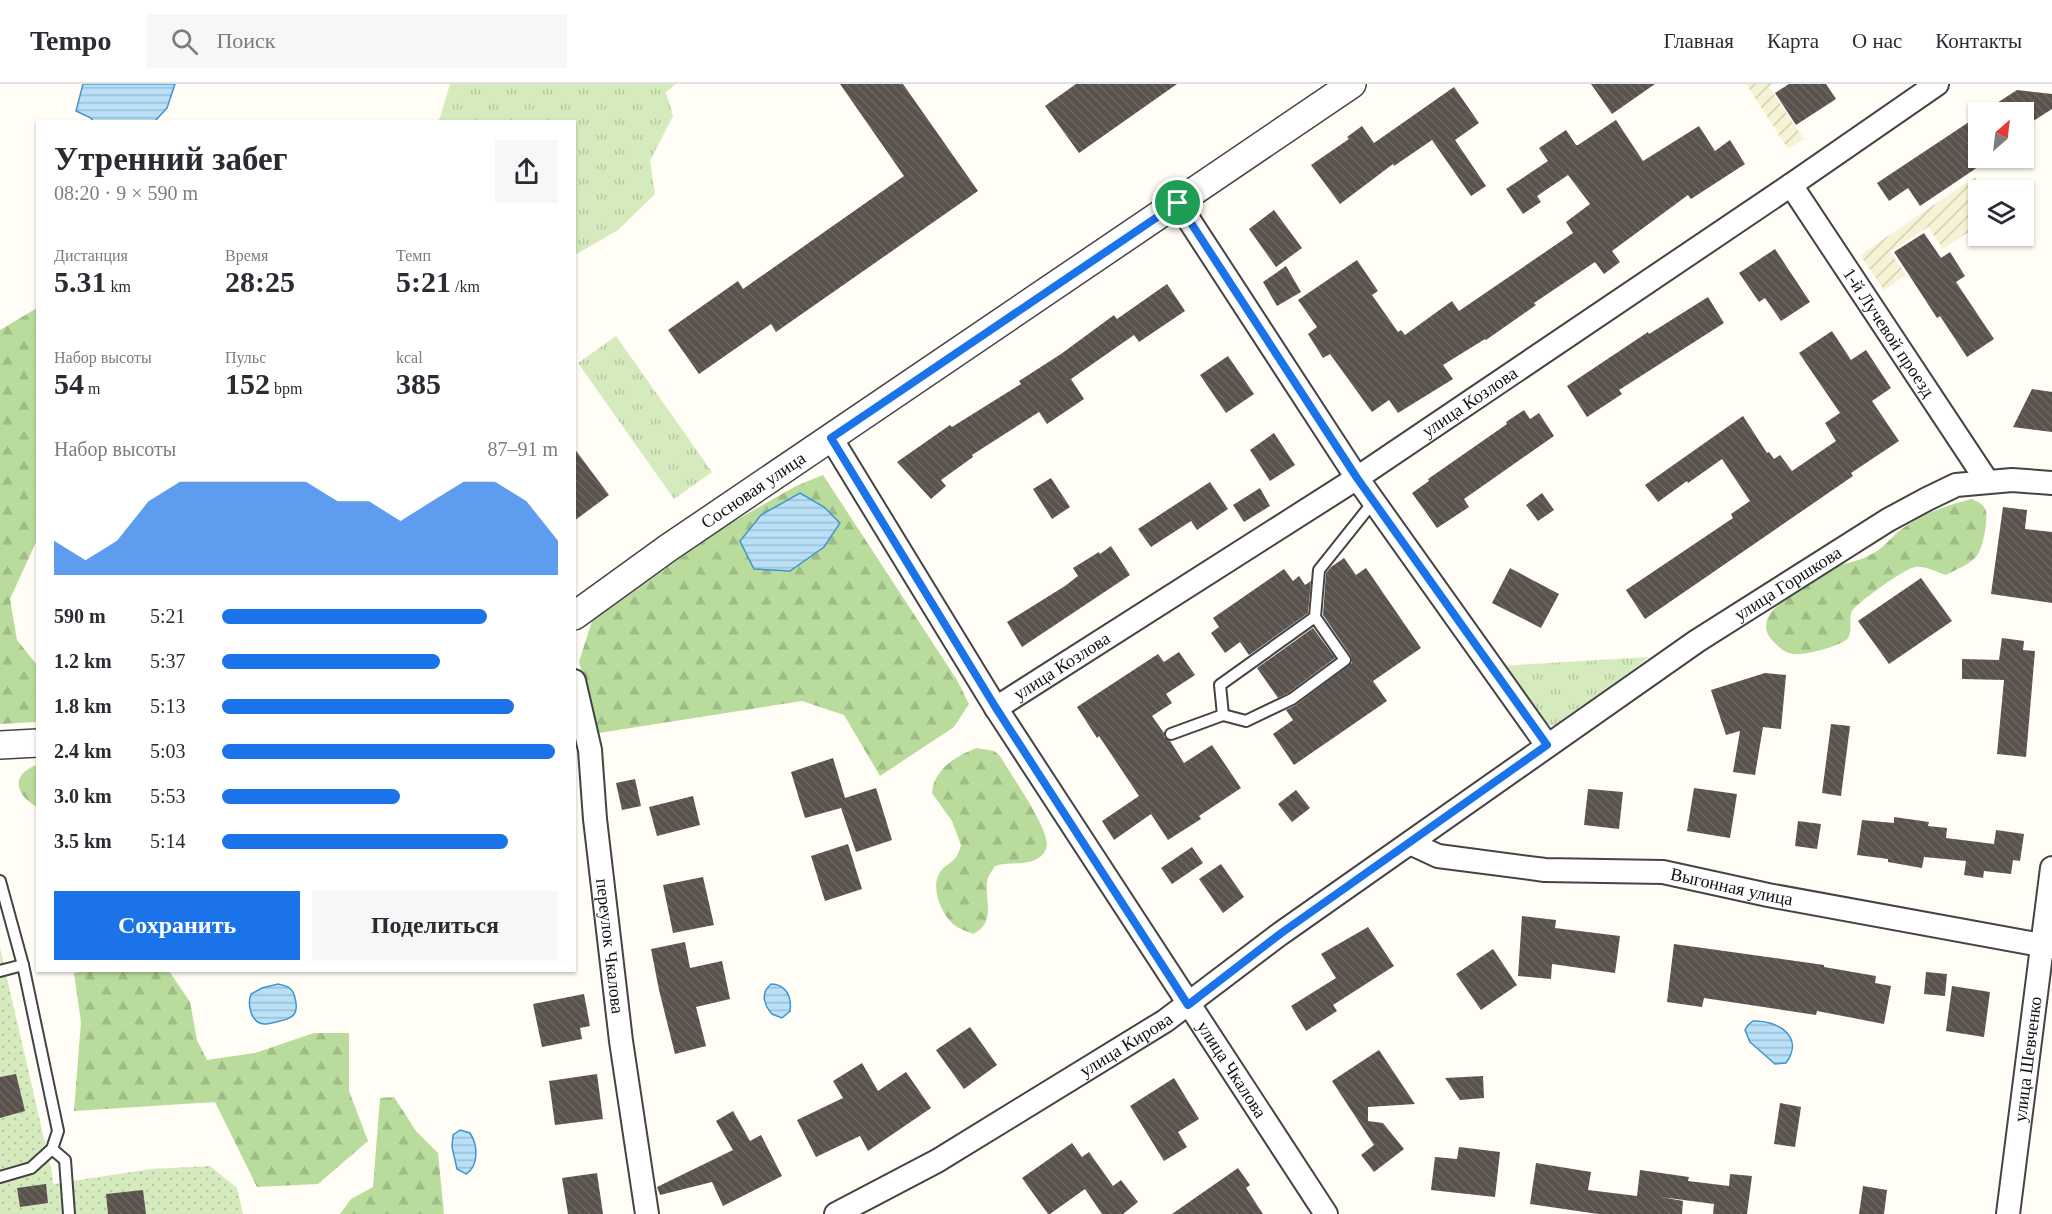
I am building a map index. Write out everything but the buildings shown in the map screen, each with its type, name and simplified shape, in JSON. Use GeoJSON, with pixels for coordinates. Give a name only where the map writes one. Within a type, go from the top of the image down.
{"type":"FeatureCollection","features":[{"type":"Feature","properties":{"kind":"street","name":"Сосновая улица"},"geometry":{"type":"LineString","coordinates":[[576,614],[668,548],[1352,84]]}},
{"type":"Feature","properties":{"kind":"street","name":"улица Козлова"},"geometry":{"type":"LineString","coordinates":[[996,708],[1357,478],[1937,84]]}},
{"type":"Feature","properties":{"kind":"street","name":"1-й Лучевой проезд"},"geometry":{"type":"LineString","coordinates":[[1791,185],[1987,481]]}},
{"type":"Feature","properties":{"kind":"street"},"geometry":{"type":"LineString","coordinates":[[1178,203],[1357,478],[1547,745]]}},
{"type":"Feature","properties":{"kind":"street","name":"улица Чкалова"},"geometry":{"type":"LineString","coordinates":[[831,438],[996,708],[1326,1214]]}},
{"type":"Feature","properties":{"kind":"street","name":"улица Горшкова"},"geometry":{"type":"LineString","coordinates":[[1547,745],[1696,641],[1888,520],[1956,485],[2012,480],[2052,483]]}},
{"type":"Feature","properties":{"kind":"street","name":"переулок Чкалова"},"geometry":{"type":"LineString","coordinates":[[576,690],[590,750],[595,819],[621,1041],[647,1214]]}},
{"type":"Feature","properties":{"kind":"street"},"geometry":{"type":"LineString","coordinates":[[0,745],[36,743]]}},
{"type":"Feature","properties":{"kind":"street","name":"улица Кирова"},"geometry":{"type":"LineString","coordinates":[[836,1214],[937,1161],[1165,1021],[1280,934],[1547,745]]}},
{"type":"Feature","properties":{"kind":"street","name":"Выгонная улица"},"geometry":{"type":"LineString","coordinates":[[1410,843],[1438,856],[1545,870],[1663,872],[1779,898],[2047,947]]}},
{"type":"Feature","properties":{"kind":"street","name":"улица Шевченко"},"geometry":{"type":"LineString","coordinates":[[2008,1214],[2047,947],[2052,868]]}},
{"type":"Feature","properties":{"kind":"lane"},"geometry":{"type":"LineString","coordinates":[[1171,734],[1223,715],[1246,721],[1292,699],[1345,660],[1315,616],[1319,570],[1374,501]]}},
{"type":"Feature","properties":{"kind":"lane"},"geometry":{"type":"LineString","coordinates":[[1223,715],[1220,685],[1315,616]]}},
{"type":"Feature","properties":{"kind":"lane"},"geometry":{"type":"LineString","coordinates":[[0,881],[23,965],[58,1131],[52,1149],[31,1168],[0,1177]]}},
{"type":"Feature","properties":{"kind":"lane"},"geometry":{"type":"LineString","coordinates":[[0,971],[23,965]]}},
{"type":"Feature","properties":{"kind":"lane"},"geometry":{"type":"LineString","coordinates":[[52,1149],[65,1160],[69,1214]]}},
{"type":"Feature","properties":{"kind":"shaded area"},"geometry":{"type":"Polygon","coordinates":[[[1746,84],[1773,84],[1769,87],[1804,139],[1788,149],[1746,84]]]}},
{"type":"Feature","properties":{"kind":"shaded area"},"geometry":{"type":"Polygon","coordinates":[[[1968,182],[1968,233],[1943,249],[1928,227],[1890,252],[1906,275],[1884,290],[1860,255],[1968,182]]]}},
{"type":"Feature","properties":{"kind":"green space"},"geometry":{"type":"Polygon","coordinates":[[[450,84],[676,84],[666,92],[673,116],[650,161],[655,194],[618,230],[576,254],[576,120],[439,120],[450,84]]]}},
{"type":"Feature","properties":{"kind":"green space"},"geometry":{"type":"Polygon","coordinates":[[[36,309],[36,542],[10,599],[17,640],[36,664],[36,722],[0,724],[0,330],[36,309]]]}},
{"type":"Feature","properties":{"kind":"green space"},"geometry":{"type":"Polygon","coordinates":[[[616,336],[712,472],[674,499],[578,363],[616,336]]]}},
{"type":"Feature","properties":{"kind":"green space"},"geometry":{"type":"Polygon","coordinates":[[[823,475],[957,680],[969,704],[954,727],[880,776],[844,715],[802,701],[599,733],[579,662],[592,621],[724,527],[796,486],[823,475]]]}},
{"type":"Feature","properties":{"kind":"green space"},"geometry":{"type":"Polygon","coordinates":[[[1972,499],[1984,507],[1986,521],[1980,551],[1968,564],[1946,575],[1919,567],[1901,573],[1852,611],[1848,638],[1831,647],[1805,653],[1787,653],[1769,635],[1766,622],[1773,610],[1809,580],[1831,568],[1874,553],[1906,526],[1924,516],[1972,499]]]}},
{"type":"Feature","properties":{"kind":"green space"},"geometry":{"type":"Polygon","coordinates":[[[1649,657],[1567,721],[1555,726],[1542,723],[1500,666],[1649,657]]]}},
{"type":"Feature","properties":{"kind":"green space"},"geometry":{"type":"Polygon","coordinates":[[[977,748],[994,751],[1000,756],[1034,812],[1047,844],[1042,855],[1037,859],[995,866],[987,881],[987,918],[985,924],[973,934],[952,923],[938,900],[936,886],[939,874],[954,860],[961,845],[952,821],[932,793],[937,777],[947,764],[977,748]]]}},
{"type":"Feature","properties":{"kind":"green space"},"geometry":{"type":"Polygon","coordinates":[[[36,766],[36,806],[20,791],[19,779],[28,769],[36,766]]]}},
{"type":"Feature","properties":{"kind":"green space"},"geometry":{"type":"Polygon","coordinates":[[[0,948],[53,1184],[151,1169],[210,1166],[237,1188],[243,1214],[0,1214],[0,948]]]}},
{"type":"Feature","properties":{"kind":"green space"},"geometry":{"type":"Polygon","coordinates":[[[170,972],[190,1002],[197,1040],[207,1060],[255,1053],[314,1033],[349,1033],[349,1091],[368,1141],[318,1184],[257,1187],[215,1102],[74,1111],[81,1022],[74,973],[170,972]]]}},
{"type":"Feature","properties":{"kind":"green space"},"geometry":{"type":"Polygon","coordinates":[[[394,1097],[416,1131],[438,1153],[444,1214],[340,1214],[351,1199],[373,1187],[380,1098],[394,1097]]]}},
{"type":"Feature","properties":{"kind":"water"},"geometry":{"type":"Polygon","coordinates":[[[83,84],[175,84],[167,108],[156,120],[92,120],[76,111],[83,84]]]}},
{"type":"Feature","properties":{"kind":"water"},"geometry":{"type":"Polygon","coordinates":[[[800,493],[824,507],[840,523],[824,547],[790,571],[754,569],[740,541],[761,515],[800,493]]]}},
{"type":"Feature","properties":{"kind":"water"},"geometry":{"type":"Polygon","coordinates":[[[278,984],[293,992],[296,1011],[285,1020],[269,1024],[256,1021],[251,1013],[251,994],[262,988],[278,984]]]}},
{"type":"Feature","properties":{"kind":"water"},"geometry":{"type":"Polygon","coordinates":[[[771,984],[781,986],[789,996],[790,1011],[782,1018],[772,1014],[765,1003],[765,991],[771,984]]]}},
{"type":"Feature","properties":{"kind":"water"},"geometry":{"type":"Polygon","coordinates":[[[1753,1021],[1771,1023],[1786,1032],[1792,1045],[1791,1054],[1786,1063],[1775,1064],[1750,1042],[1745,1030],[1753,1021]]]}},
{"type":"Feature","properties":{"kind":"water"},"geometry":{"type":"Polygon","coordinates":[[[460,1130],[470,1133],[476,1149],[473,1166],[466,1174],[457,1169],[452,1147],[453,1135],[460,1130]]]}},
{"type":"Feature","properties":{"kind":"route"},"geometry":{"type":"LineString","coordinates":[[1178,203],[1357,478],[1547,745],[1280,934],[1188,1005],[996,708],[831,438],[1178,203]]}}]}
